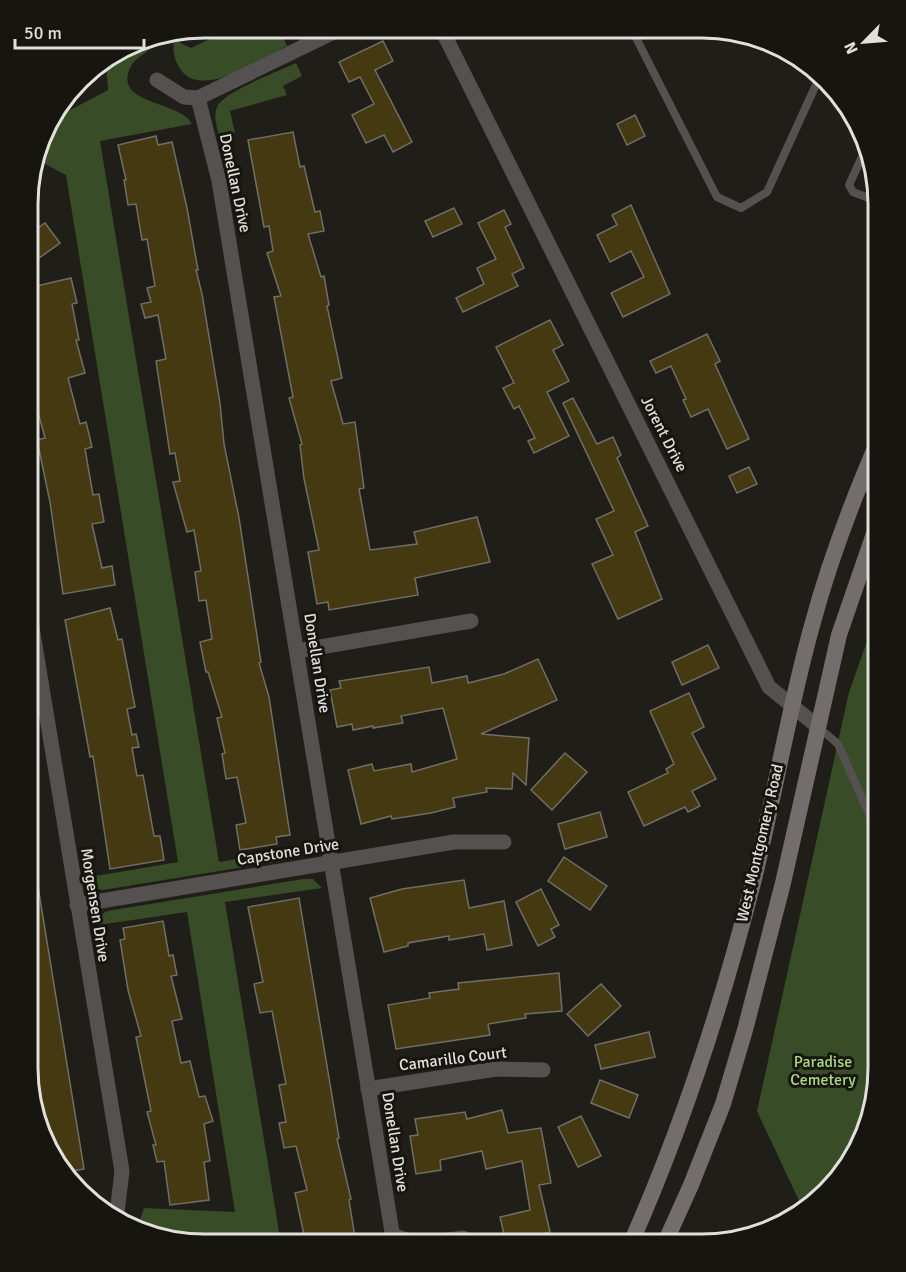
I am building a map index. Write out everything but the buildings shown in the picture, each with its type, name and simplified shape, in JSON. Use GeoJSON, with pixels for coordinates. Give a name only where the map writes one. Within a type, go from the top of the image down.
{"type":"FeatureCollection","features":[{"type":"Feature","properties":{"kind":"main road","name":"West Montgomery Road"},"geometry":{"type":"LineString","coordinates":[[635,1234],[662,1174],[715,1022],[754,878],[792,705],[834,551],[868,464]]}},
{"type":"Feature","properties":{"kind":"main road","name":"West Montgomery Road"},"geometry":{"type":"LineString","coordinates":[[669,1234],[723,1104],[745,1030],[783,883],[838,635],[868,550]]}},
{"type":"Feature","properties":{"kind":"street"},"geometry":{"type":"LineString","coordinates":[[157,80],[183,96],[198,98],[321,38]]}},
{"type":"Feature","properties":{"kind":"street","name":"Jorent Drive"},"geometry":{"type":"LineString","coordinates":[[446,38],[769,687],[817,726]]}},
{"type":"Feature","properties":{"kind":"street","name":"Donellan Drive"},"geometry":{"type":"LineString","coordinates":[[198,98],[219,181],[392,1234]]}},
{"type":"Feature","properties":{"kind":"street"},"geometry":{"type":"LineString","coordinates":[[297,651],[471,621]]}},
{"type":"Feature","properties":{"kind":"street","name":"Morgensen Drive"},"geometry":{"type":"LineString","coordinates":[[38,664],[122,1171],[114,1208]]}},
{"type":"Feature","properties":{"kind":"street","name":"Capstone Drive"},"geometry":{"type":"LineString","coordinates":[[77,904],[332,864],[454,842],[504,843]]}},
{"type":"Feature","properties":{"kind":"street","name":"Camarillo Court"},"geometry":{"type":"LineString","coordinates":[[368,1089],[496,1069],[543,1070]]}},
{"type":"Feature","properties":{"kind":"lane"},"geometry":{"type":"LineString","coordinates":[[636,38],[717,197],[741,208],[767,192],[817,83]]}},
{"type":"Feature","properties":{"kind":"lane"},"geometry":{"type":"LineString","coordinates":[[862,157],[849,185],[853,192],[868,198]]}},
{"type":"Feature","properties":{"kind":"lane"},"geometry":{"type":"LineString","coordinates":[[860,482],[868,489]]}},
{"type":"Feature","properties":{"kind":"lane","name":"Jorent Drive"},"geometry":{"type":"LineString","coordinates":[[817,726],[838,744],[868,811]]}},
{"type":"Feature","properties":{"kind":"green space"},"geometry":{"type":"Polygon","coordinates":[[[212,38],[283,38],[287,46],[233,74],[203,81],[191,78],[181,70],[176,61],[174,40],[178,40],[191,48],[212,38]]]}},
{"type":"Feature","properties":{"kind":"green space"},"geometry":{"type":"Polygon","coordinates":[[[154,45],[130,68],[127,80],[131,89],[139,96],[175,111],[192,124],[100,141],[219,862],[314,846],[308,854],[299,858],[103,890],[92,887],[84,878],[178,862],[66,175],[43,163],[50,140],[65,113],[108,90],[107,69],[130,55],[154,45]]]}},
{"type":"Feature","properties":{"kind":"green space"},"geometry":{"type":"Polygon","coordinates":[[[296,63],[302,76],[283,86],[287,95],[230,111],[235,133],[219,136],[215,115],[221,101],[265,76],[296,63]]]}},
{"type":"Feature","properties":{"kind":"green space","name":"Paradise Cemetery"},"geometry":{"type":"Polygon","coordinates":[[[868,639],[868,1079],[860,1122],[851,1142],[827,1178],[800,1202],[757,1111],[849,692],[868,639]]]}},
{"type":"Feature","properties":{"kind":"green space"},"geometry":{"type":"Polygon","coordinates":[[[303,879],[313,879],[322,888],[225,902],[279,1234],[182,1233],[139,1222],[144,1208],[235,1212],[187,912],[92,926],[98,917],[107,911],[303,879]]]}}]}
